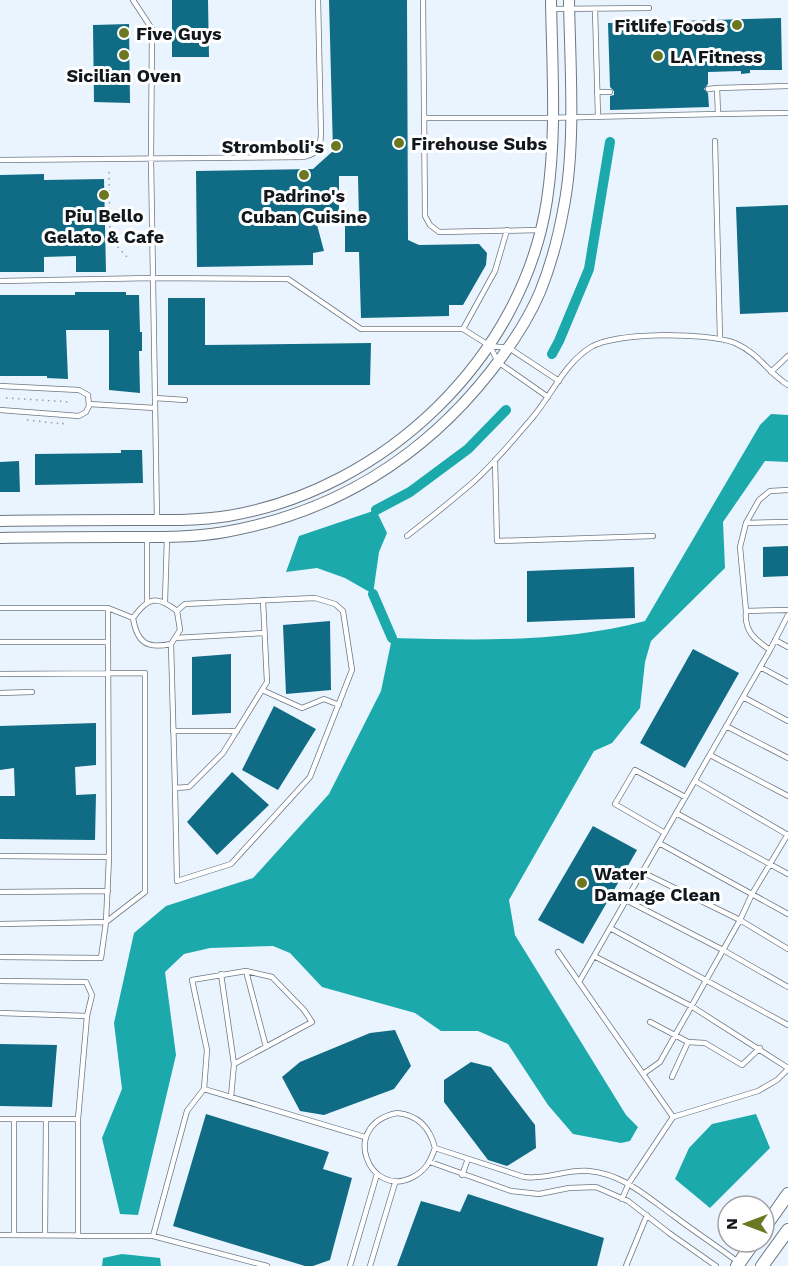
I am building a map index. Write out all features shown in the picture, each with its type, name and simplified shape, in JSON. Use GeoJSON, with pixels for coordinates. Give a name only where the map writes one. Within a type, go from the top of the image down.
{"type":"FeatureCollection","features":[{"type":"Feature","properties":{"kind":"main road"},"geometry":{"type":"LineString","coordinates":[[776,1211],[788,1194]]}},
{"type":"Feature","properties":{"kind":"main road"},"geometry":{"type":"LineString","coordinates":[[762,1266],[788,1230]]}},
{"type":"Feature","properties":{"kind":"street"},"geometry":{"type":"LineString","coordinates":[[0,521],[178,520],[227,516],[291,500],[317,490],[375,458],[420,423],[458,386],[490,346],[523,285],[547,201],[552,155],[551,5]]}},
{"type":"Feature","properties":{"kind":"street"},"geometry":{"type":"LineString","coordinates":[[0,538],[189,536],[225,532],[268,522],[327,501],[364,483],[393,465],[431,436],[471,397],[509,348],[540,292],[558,234],[570,156],[569,5]]}},
{"type":"Feature","properties":{"kind":"street"},"geometry":{"type":"LineString","coordinates":[[127,537],[156,520]]}},
{"type":"Feature","properties":{"kind":"street"},"geometry":{"type":"LineString","coordinates":[[147,537],[178,520]]}},
{"type":"Feature","properties":{"kind":"lane"},"geometry":{"type":"LineString","coordinates":[[134,0],[152,30],[156,520]]}},
{"type":"Feature","properties":{"kind":"lane"},"geometry":{"type":"LineString","coordinates":[[0,160],[303,157],[315,153],[320,148],[321,134],[318,0]]}},
{"type":"Feature","properties":{"kind":"lane"},"geometry":{"type":"LineString","coordinates":[[423,0],[425,216],[430,225],[439,232],[540,230]]}},
{"type":"Feature","properties":{"kind":"lane"},"geometry":{"type":"LineString","coordinates":[[551,5],[595,9],[649,8]]}},
{"type":"Feature","properties":{"kind":"lane"},"geometry":{"type":"LineString","coordinates":[[595,9],[598,117]]}},
{"type":"Feature","properties":{"kind":"lane"},"geometry":{"type":"LineString","coordinates":[[708,89],[788,86]]}},
{"type":"Feature","properties":{"kind":"lane"},"geometry":{"type":"LineString","coordinates":[[717,88],[718,114]]}},
{"type":"Feature","properties":{"kind":"lane"},"geometry":{"type":"LineString","coordinates":[[597,92],[610,92]]}},
{"type":"Feature","properties":{"kind":"lane"},"geometry":{"type":"LineString","coordinates":[[425,118],[570,118],[788,113]]}},
{"type":"Feature","properties":{"kind":"lane"},"geometry":{"type":"LineString","coordinates":[[715,141],[720,338]]}},
{"type":"Feature","properties":{"kind":"lane"},"geometry":{"type":"LineString","coordinates":[[463,329],[495,271],[507,230]]}},
{"type":"Feature","properties":{"kind":"lane"},"geometry":{"type":"LineString","coordinates":[[0,281],[153,278],[288,279],[360,329],[463,329],[490,346],[509,348],[559,381]]}},
{"type":"Feature","properties":{"kind":"lane"},"geometry":{"type":"LineString","coordinates":[[407,536],[472,483],[495,460],[580,355],[604,341],[686,335],[720,338],[748,350],[788,385]]}},
{"type":"Feature","properties":{"kind":"lane"},"geometry":{"type":"LineString","coordinates":[[490,346],[498,362],[548,397]]}},
{"type":"Feature","properties":{"kind":"lane"},"geometry":{"type":"LineString","coordinates":[[771,372],[788,356]]}},
{"type":"Feature","properties":{"kind":"lane"},"geometry":{"type":"LineString","coordinates":[[0,386],[79,390],[88,395],[89,404],[86,412],[79,416],[0,410]]}},
{"type":"Feature","properties":{"kind":"lane"},"geometry":{"type":"LineString","coordinates":[[155,398],[185,400]]}},
{"type":"Feature","properties":{"kind":"lane"},"geometry":{"type":"LineString","coordinates":[[89,404],[155,408]]}},
{"type":"Feature","properties":{"kind":"lane"},"geometry":{"type":"LineString","coordinates":[[495,460],[497,541],[653,536]]}},
{"type":"Feature","properties":{"kind":"lane"},"geometry":{"type":"LineString","coordinates":[[770,650],[752,637],[745,623],[740,547],[746,523],[759,500],[770,491],[788,490]]}},
{"type":"Feature","properties":{"kind":"lane"},"geometry":{"type":"LineString","coordinates":[[746,523],[788,522]]}},
{"type":"Feature","properties":{"kind":"lane"},"geometry":{"type":"LineString","coordinates":[[147,537],[147,603]]}},
{"type":"Feature","properties":{"kind":"lane"},"geometry":{"type":"LineString","coordinates":[[165,602],[167,537]]}},
{"type":"Feature","properties":{"kind":"lane"},"geometry":{"type":"LineString","coordinates":[[171,644],[156,647],[143,642],[135,632],[133,618],[141,607],[151,601],[165,602],[177,611],[180,630],[171,644],[177,881],[231,864],[310,777],[352,670],[343,611],[335,604],[315,598],[263,600],[185,604],[177,611]]}},
{"type":"Feature","properties":{"kind":"lane"},"geometry":{"type":"LineString","coordinates":[[175,788],[189,787],[224,753],[267,682],[263,600]]}},
{"type":"Feature","properties":{"kind":"lane"},"geometry":{"type":"LineString","coordinates":[[0,608],[108,608],[133,618]]}},
{"type":"Feature","properties":{"kind":"lane"},"geometry":{"type":"LineString","coordinates":[[0,957],[101,958],[106,922],[109,857],[108,608]]}},
{"type":"Feature","properties":{"kind":"lane"},"geometry":{"type":"LineString","coordinates":[[746,611],[788,610]]}},
{"type":"Feature","properties":{"kind":"lane"},"geometry":{"type":"LineString","coordinates":[[579,982],[788,615]]}},
{"type":"Feature","properties":{"kind":"lane"},"geometry":{"type":"LineString","coordinates":[[175,638],[264,633]]}},
{"type":"Feature","properties":{"kind":"lane"},"geometry":{"type":"LineString","coordinates":[[775,640],[788,647]]}},
{"type":"Feature","properties":{"kind":"lane"},"geometry":{"type":"LineString","coordinates":[[0,642],[108,642]]}},
{"type":"Feature","properties":{"kind":"lane"},"geometry":{"type":"LineString","coordinates":[[760,667],[788,682]]}},
{"type":"Feature","properties":{"kind":"lane"},"geometry":{"type":"LineString","coordinates":[[0,674],[145,673],[145,892],[106,922],[0,924]]}},
{"type":"Feature","properties":{"kind":"lane"},"geometry":{"type":"LineString","coordinates":[[262,690],[302,708],[324,699],[339,705]]}},
{"type":"Feature","properties":{"kind":"lane"},"geometry":{"type":"LineString","coordinates":[[0,693],[32,693]]}},
{"type":"Feature","properties":{"kind":"lane"},"geometry":{"type":"LineString","coordinates":[[743,697],[788,722]]}},
{"type":"Feature","properties":{"kind":"lane"},"geometry":{"type":"LineString","coordinates":[[726,726],[788,758]]}},
{"type":"Feature","properties":{"kind":"lane"},"geometry":{"type":"LineString","coordinates":[[173,731],[237,731]]}},
{"type":"Feature","properties":{"kind":"lane"},"geometry":{"type":"LineString","coordinates":[[710,755],[788,796]]}},
{"type":"Feature","properties":{"kind":"lane"},"geometry":{"type":"LineString","coordinates":[[665,832],[615,804],[635,770],[685,797]]}},
{"type":"Feature","properties":{"kind":"lane"},"geometry":{"type":"LineString","coordinates":[[643,1074],[660,1062],[740,920],[752,894],[788,835],[695,781]]}},
{"type":"Feature","properties":{"kind":"lane"},"geometry":{"type":"LineString","coordinates":[[676,813],[788,874]]}},
{"type":"Feature","properties":{"kind":"lane"},"geometry":{"type":"LineString","coordinates":[[659,843],[788,914]]}},
{"type":"Feature","properties":{"kind":"lane"},"geometry":{"type":"LineString","coordinates":[[0,856],[109,857]]}},
{"type":"Feature","properties":{"kind":"lane"},"geometry":{"type":"LineString","coordinates":[[642,872],[740,920],[788,949]]}},
{"type":"Feature","properties":{"kind":"lane"},"geometry":{"type":"LineString","coordinates":[[0,892],[108,891]]}},
{"type":"Feature","properties":{"kind":"lane"},"geometry":{"type":"LineString","coordinates":[[626,900],[723,950],[788,987]]}},
{"type":"Feature","properties":{"kind":"lane"},"geometry":{"type":"LineString","coordinates":[[610,928],[788,1025]]}},
{"type":"Feature","properties":{"kind":"lane"},"geometry":{"type":"LineString","coordinates":[[558,952],[673,1117]]}},
{"type":"Feature","properties":{"kind":"lane"},"geometry":{"type":"LineString","coordinates":[[594,956],[691,1006],[788,1068],[777,1080],[758,1091],[673,1117],[629,1184],[622,1199]]}},
{"type":"Feature","properties":{"kind":"lane"},"geometry":{"type":"LineString","coordinates":[[246,971],[266,1047]]}},
{"type":"Feature","properties":{"kind":"lane"},"geometry":{"type":"LineString","coordinates":[[153,1236],[187,1111],[204,1089],[207,1050],[192,980],[246,971],[272,977],[304,1010],[312,1022],[234,1064]]}},
{"type":"Feature","properties":{"kind":"lane"},"geometry":{"type":"LineString","coordinates":[[221,974],[234,1064],[231,1097]]}},
{"type":"Feature","properties":{"kind":"lane"},"geometry":{"type":"LineString","coordinates":[[0,981],[86,982],[92,995],[87,1016],[78,1119],[78,1236]]}},
{"type":"Feature","properties":{"kind":"lane"},"geometry":{"type":"LineString","coordinates":[[0,1013],[87,1016]]}},
{"type":"Feature","properties":{"kind":"lane"},"geometry":{"type":"LineString","coordinates":[[650,1022],[688,1042],[705,1043],[742,1065],[760,1048]]}},
{"type":"Feature","properties":{"kind":"lane"},"geometry":{"type":"LineString","coordinates":[[672,1077],[688,1042]]}},
{"type":"Feature","properties":{"kind":"lane"},"geometry":{"type":"LineString","coordinates":[[204,1089],[365,1137]]}},
{"type":"Feature","properties":{"kind":"lane"},"geometry":{"type":"LineString","coordinates":[[407,1114],[425,1126],[435,1149],[430,1162],[419,1174],[409,1180],[395,1183],[377,1174],[370,1167],[366,1158],[365,1137],[377,1120],[386,1115],[407,1114]]}},
{"type":"Feature","properties":{"kind":"lane"},"geometry":{"type":"LineString","coordinates":[[0,1119],[78,1119]]}},
{"type":"Feature","properties":{"kind":"lane"},"geometry":{"type":"LineString","coordinates":[[14,1119],[14,1235]]}},
{"type":"Feature","properties":{"kind":"lane"},"geometry":{"type":"LineString","coordinates":[[45,1235],[46,1119]]}},
{"type":"Feature","properties":{"kind":"lane"},"geometry":{"type":"LineString","coordinates":[[435,1149],[524,1177],[537,1179],[586,1171],[600,1173],[629,1184],[740,1265]]}},
{"type":"Feature","properties":{"kind":"lane"},"geometry":{"type":"LineString","coordinates":[[462,1175],[468,1159]]}},
{"type":"Feature","properties":{"kind":"lane"},"geometry":{"type":"LineString","coordinates":[[430,1162],[511,1191],[539,1194],[569,1188],[596,1187],[622,1199],[647,1215],[716,1266]]}},
{"type":"Feature","properties":{"kind":"lane"},"geometry":{"type":"LineString","coordinates":[[350,1266],[377,1174]]}},
{"type":"Feature","properties":{"kind":"lane"},"geometry":{"type":"LineString","coordinates":[[370,1266],[395,1183]]}},
{"type":"Feature","properties":{"kind":"lane"},"geometry":{"type":"LineString","coordinates":[[654,1220],[662,1207]]}},
{"type":"Feature","properties":{"kind":"lane"},"geometry":{"type":"LineString","coordinates":[[626,1266],[647,1215]]}},
{"type":"Feature","properties":{"kind":"lane"},"geometry":{"type":"LineString","coordinates":[[0,1235],[153,1236],[267,1266]]}},
{"type":"Feature","properties":{"kind":"path"},"geometry":{"type":"LineString","coordinates":[[109,172],[110,239],[130,260]]}},
{"type":"Feature","properties":{"kind":"path"},"geometry":{"type":"LineString","coordinates":[[6,398],[72,402]]}},
{"type":"Feature","properties":{"kind":"path"},"geometry":{"type":"LineString","coordinates":[[13,399],[13,405]]}},
{"type":"Feature","properties":{"kind":"path"},"geometry":{"type":"LineString","coordinates":[[64,402],[64,409]]}},
{"type":"Feature","properties":{"kind":"water"},"geometry":{"type":"Polygon","coordinates":[[[771,414],[788,415],[788,462],[765,461],[723,522],[725,568],[651,641],[645,662],[640,708],[612,743],[594,751],[509,900],[515,935],[626,1115],[638,1127],[630,1141],[621,1143],[573,1134],[548,1105],[508,1044],[478,1031],[441,1031],[415,1013],[322,987],[290,953],[273,946],[210,948],[184,954],[165,972],[176,1055],[138,1215],[120,1214],[102,1138],[122,1089],[114,1023],[134,933],[166,906],[253,878],[329,794],[381,691],[392,638],[551,637],[645,621],[760,425],[771,414]]]}},
{"type":"Feature","properties":{"kind":"water"},"geometry":{"type":"Polygon","coordinates":[[[376,510],[387,533],[379,552],[373,594],[345,578],[317,568],[286,572],[299,536],[376,510]]]}},
{"type":"Feature","properties":{"kind":"water"},"geometry":{"type":"Polygon","coordinates":[[[756,1114],[770,1148],[724,1194],[716,1194],[716,1202],[710,1208],[675,1179],[689,1148],[712,1124],[756,1114]]]}},
{"type":"Feature","properties":{"kind":"water"},"geometry":{"type":"Polygon","coordinates":[[[122,1254],[160,1258],[161,1266],[102,1266],[103,1258],[122,1254]]]}},
{"type":"Feature","properties":{"kind":"building"},"geometry":{"type":"Polygon","coordinates":[[[172,0],[208,0],[209,57],[172,57],[172,0]]]}},
{"type":"Feature","properties":{"kind":"building"},"geometry":{"type":"Polygon","coordinates":[[[329,0],[407,0],[408,240],[419,245],[479,244],[487,253],[486,265],[463,305],[449,305],[449,316],[361,318],[359,252],[345,252],[345,220],[359,219],[358,176],[339,176],[339,221],[316,221],[324,251],[313,253],[313,265],[197,267],[196,171],[313,169],[333,151],[329,0]]]}},
{"type":"Feature","properties":{"kind":"building","name":"LA Fitness"},"geometry":{"type":"Polygon","coordinates":[[[781,18],[782,70],[750,70],[750,73],[741,74],[741,71],[708,72],[708,84],[704,89],[708,93],[709,107],[610,110],[610,96],[614,95],[614,91],[610,87],[608,23],[781,18]]]}},
{"type":"Feature","properties":{"kind":"building"},"geometry":{"type":"Polygon","coordinates":[[[129,24],[130,103],[94,102],[93,25],[129,24]]]}},
{"type":"Feature","properties":{"kind":"building"},"geometry":{"type":"Polygon","coordinates":[[[44,174],[44,180],[104,179],[106,272],[76,272],[76,256],[44,257],[44,272],[0,272],[0,175],[44,174]]]}},
{"type":"Feature","properties":{"kind":"building"},"geometry":{"type":"Polygon","coordinates":[[[788,205],[788,312],[740,314],[736,207],[788,205]]]}},
{"type":"Feature","properties":{"kind":"building"},"geometry":{"type":"Polygon","coordinates":[[[75,292],[126,292],[126,295],[139,295],[140,332],[142,332],[142,351],[139,351],[140,393],[109,390],[109,330],[66,330],[68,379],[47,378],[47,376],[0,376],[0,295],[75,295],[75,292]]]}},
{"type":"Feature","properties":{"kind":"building"},"geometry":{"type":"Polygon","coordinates":[[[168,298],[205,298],[205,345],[371,343],[370,385],[168,385],[168,298]]]}},
{"type":"Feature","properties":{"kind":"building"},"geometry":{"type":"Polygon","coordinates":[[[121,450],[142,450],[143,483],[35,485],[35,454],[121,453],[121,450]]]}},
{"type":"Feature","properties":{"kind":"building"},"geometry":{"type":"Polygon","coordinates":[[[19,461],[20,492],[0,492],[0,462],[19,461]]]}},
{"type":"Feature","properties":{"kind":"building"},"geometry":{"type":"Polygon","coordinates":[[[788,546],[788,576],[763,577],[763,547],[788,546]]]}},
{"type":"Feature","properties":{"kind":"building"},"geometry":{"type":"Polygon","coordinates":[[[634,567],[635,618],[527,622],[527,571],[634,567]]]}},
{"type":"Feature","properties":{"kind":"building"},"geometry":{"type":"Polygon","coordinates":[[[330,621],[331,690],[286,694],[283,625],[330,621]]]}},
{"type":"Feature","properties":{"kind":"building"},"geometry":{"type":"Polygon","coordinates":[[[693,649],[739,673],[685,768],[640,743],[693,649]]]}},
{"type":"Feature","properties":{"kind":"building"},"geometry":{"type":"Polygon","coordinates":[[[231,654],[231,713],[192,715],[192,657],[231,654]]]}},
{"type":"Feature","properties":{"kind":"building"},"geometry":{"type":"Polygon","coordinates":[[[274,706],[316,729],[278,790],[242,770],[274,706]]]}},
{"type":"Feature","properties":{"kind":"building"},"geometry":{"type":"Polygon","coordinates":[[[96,723],[96,765],[75,767],[76,795],[96,794],[95,840],[0,839],[0,796],[15,796],[14,768],[0,770],[0,726],[96,723]]]}},
{"type":"Feature","properties":{"kind":"building"},"geometry":{"type":"Polygon","coordinates":[[[232,772],[269,805],[217,855],[187,822],[232,772]]]}},
{"type":"Feature","properties":{"kind":"building"},"geometry":{"type":"Polygon","coordinates":[[[593,826],[637,850],[583,944],[538,920],[593,826]]]}},
{"type":"Feature","properties":{"kind":"building"},"geometry":{"type":"Polygon","coordinates":[[[395,1030],[411,1066],[394,1089],[324,1115],[300,1111],[282,1077],[300,1062],[370,1033],[395,1030]]]}},
{"type":"Feature","properties":{"kind":"building"},"geometry":{"type":"Polygon","coordinates":[[[0,1044],[57,1045],[52,1107],[0,1106],[0,1044]]]}},
{"type":"Feature","properties":{"kind":"building"},"geometry":{"type":"Polygon","coordinates":[[[471,1062],[491,1067],[535,1125],[536,1148],[507,1166],[488,1160],[444,1102],[444,1080],[471,1062]]]}},
{"type":"Feature","properties":{"kind":"building"},"geometry":{"type":"Polygon","coordinates":[[[206,1114],[329,1152],[323,1169],[352,1178],[330,1260],[313,1266],[305,1266],[173,1226],[206,1114]]]}},
{"type":"Feature","properties":{"kind":"building"},"geometry":{"type":"Polygon","coordinates":[[[468,1194],[604,1238],[597,1266],[397,1266],[421,1201],[460,1212],[468,1194]]]}},
{"type":"Feature","properties":{"kind":"waterway"},"geometry":{"type":"LineString","coordinates":[[552,354],[589,269],[610,142]]}},
{"type":"Feature","properties":{"kind":"waterway"},"geometry":{"type":"LineString","coordinates":[[376,510],[410,492],[468,449],[506,410]]}},
{"type":"Feature","properties":{"kind":"waterway"},"geometry":{"type":"LineString","coordinates":[[373,594],[392,638]]}},
{"type":"Feature","properties":{"kind":"place","name":"Fitlife Foods"},"geometry":{"type":"Point","coordinates":[737,25]}},
{"type":"Feature","properties":{"kind":"place","name":"Five Guys"},"geometry":{"type":"Point","coordinates":[124,33]}},
{"type":"Feature","properties":{"kind":"place","name":"Sicilian Oven"},"geometry":{"type":"Point","coordinates":[124,55]}},
{"type":"Feature","properties":{"kind":"place","name":"LA Fitness"},"geometry":{"type":"Point","coordinates":[658,56]}},
{"type":"Feature","properties":{"kind":"place","name":"Firehouse Subs"},"geometry":{"type":"Point","coordinates":[399,143]}},
{"type":"Feature","properties":{"kind":"place","name":"Stromboli's"},"geometry":{"type":"Point","coordinates":[336,146]}},
{"type":"Feature","properties":{"kind":"place","name":"Padrino's Cuban Cuisine"},"geometry":{"type":"Point","coordinates":[304,175]}},
{"type":"Feature","properties":{"kind":"place","name":"Piu Bello Gelato & Cafe"},"geometry":{"type":"Point","coordinates":[104,195]}},
{"type":"Feature","properties":{"kind":"place","name":"Water Damage Clean"},"geometry":{"type":"Point","coordinates":[582,883]}}]}
